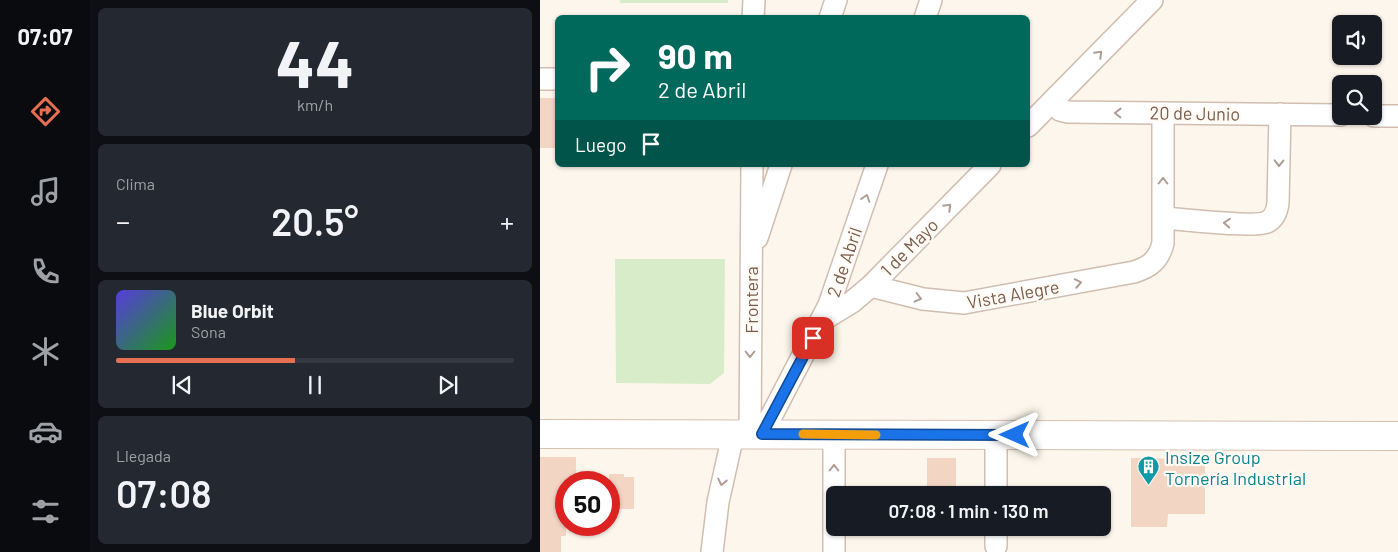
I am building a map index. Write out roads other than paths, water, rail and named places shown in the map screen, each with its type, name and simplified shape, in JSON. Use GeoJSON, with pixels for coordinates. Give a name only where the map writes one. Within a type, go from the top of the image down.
{"type":"FeatureCollection","features":[{"type":"Feature","properties":{"kind":"main road"},"geometry":{"type":"LineString","coordinates":[[540,434],[1398,436]]}},
{"type":"Feature","properties":{"kind":"street"},"geometry":{"type":"LineString","coordinates":[[753,15],[754,0]]}},
{"type":"Feature","properties":{"kind":"street"},"geometry":{"type":"LineString","coordinates":[[831,15],[836,0]]}},
{"type":"Feature","properties":{"kind":"street"},"geometry":{"type":"LineString","coordinates":[[926,15],[931,0]]}},
{"type":"Feature","properties":{"kind":"street"},"geometry":{"type":"LineString","coordinates":[[1030,124],[1152,0]]}},
{"type":"Feature","properties":{"kind":"street"},"geometry":{"type":"LineString","coordinates":[[540,79],[555,79]]}},
{"type":"Feature","properties":{"kind":"street","name":"20 de Junio"},"geometry":{"type":"LineString","coordinates":[[1052,102],[1066,112],[1332,115]]}},
{"type":"Feature","properties":{"kind":"street"},"geometry":{"type":"LineString","coordinates":[[1163,113],[1163,218],[1259,225],[1265,224],[1273,218],[1278,203],[1280,114]]}},
{"type":"Feature","properties":{"kind":"street"},"geometry":{"type":"LineString","coordinates":[[1382,116],[1398,116]]}},
{"type":"Feature","properties":{"kind":"street","name":"Frontera"},"geometry":{"type":"LineString","coordinates":[[748,434],[752,167]]}},
{"type":"Feature","properties":{"kind":"street"},"geometry":{"type":"LineString","coordinates":[[751,257],[780,167]]}},
{"type":"Feature","properties":{"kind":"street","name":"2 de Abril"},"geometry":{"type":"LineString","coordinates":[[748,434],[821,322],[836,287],[876,167]]}},
{"type":"Feature","properties":{"kind":"street","name":"1 de Mayo"},"geometry":{"type":"LineString","coordinates":[[821,322],[852,302],[871,286],[988,167]]}},
{"type":"Feature","properties":{"kind":"street","name":"Vista Alegre"},"geometry":{"type":"LineString","coordinates":[[871,286],[923,299],[964,303],[1134,272],[1158,258],[1163,243],[1163,218]]}},
{"type":"Feature","properties":{"kind":"street"},"geometry":{"type":"LineString","coordinates":[[712,552],[718,502],[748,434]]}},
{"type":"Feature","properties":{"kind":"street"},"geometry":{"type":"LineString","coordinates":[[834,435],[834,552]]}},
{"type":"Feature","properties":{"kind":"street"},"geometry":{"type":"LineString","coordinates":[[996,435],[996,486]]}},
{"type":"Feature","properties":{"kind":"place","name":"Insize Group Tornería Industrial"},"geometry":{"type":"Point","coordinates":[1149,486]}}]}
